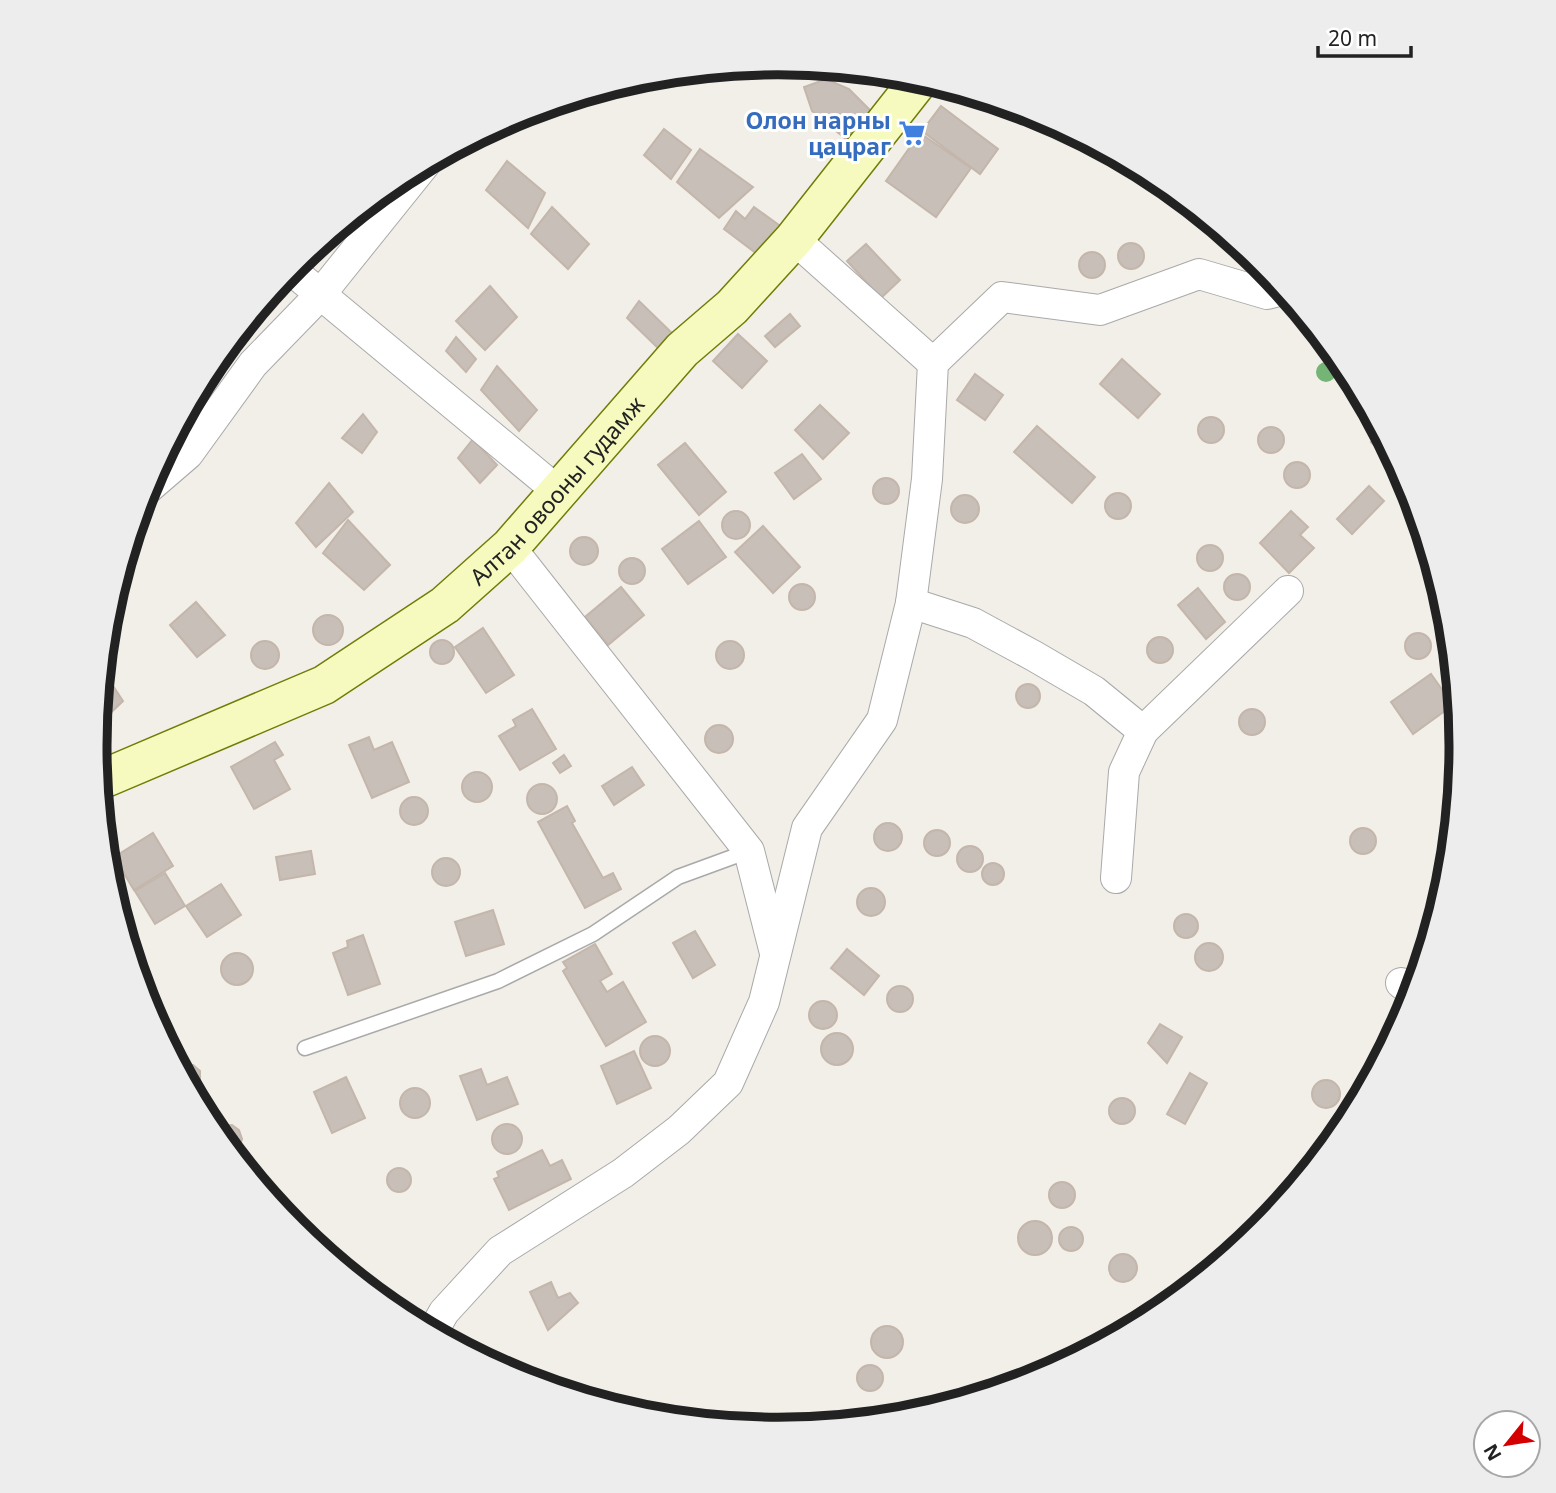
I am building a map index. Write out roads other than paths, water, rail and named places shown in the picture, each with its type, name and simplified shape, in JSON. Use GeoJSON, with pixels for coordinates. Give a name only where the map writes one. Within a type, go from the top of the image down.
{"type":"FeatureCollection","features":[{"type":"Feature","properties":{"kind":"main road","name":"Алтан овооны гудамж"},"geometry":{"type":"LineString","coordinates":[[108,777],[324,685],[445,605],[510,547],[560,493],[682,350],[732,307],[794,239],[912,89]]}},
{"type":"Feature","properties":{"kind":"street"},"geometry":{"type":"LineString","coordinates":[[165,473],[188,454],[253,364],[319,296],[406,187]]}},
{"type":"Feature","properties":{"kind":"street"},"geometry":{"type":"LineString","coordinates":[[794,239],[933,363]]}},
{"type":"Feature","properties":{"kind":"street"},"geometry":{"type":"LineString","coordinates":[[437,1325],[444,1312],[500,1251],[622,1173],[679,1130],[728,1083],[764,1002],[807,828],[882,720],[911,603],[927,479],[933,363],[1002,297],[1100,310],[1199,274],[1267,294],[1272,293]]}},
{"type":"Feature","properties":{"kind":"street"},"geometry":{"type":"LineString","coordinates":[[298,277],[560,493]]}},
{"type":"Feature","properties":{"kind":"street"},"geometry":{"type":"LineString","coordinates":[[510,547],[749,851],[776,956]]}},
{"type":"Feature","properties":{"kind":"street"},"geometry":{"type":"LineString","coordinates":[[1116,878],[1124,772],[1143,731],[1288,591]]}},
{"type":"Feature","properties":{"kind":"street"},"geometry":{"type":"LineString","coordinates":[[911,603],[973,623],[1034,656],[1094,691],[1143,731]]}},
{"type":"Feature","properties":{"kind":"lane"},"geometry":{"type":"LineString","coordinates":[[305,1048],[498,981],[593,934],[678,877],[749,851]]}},
{"type":"Feature","properties":{"kind":"place","name":"Олон нарны цацраг"},"geometry":{"type":"Point","coordinates":[912,133]}}]}
